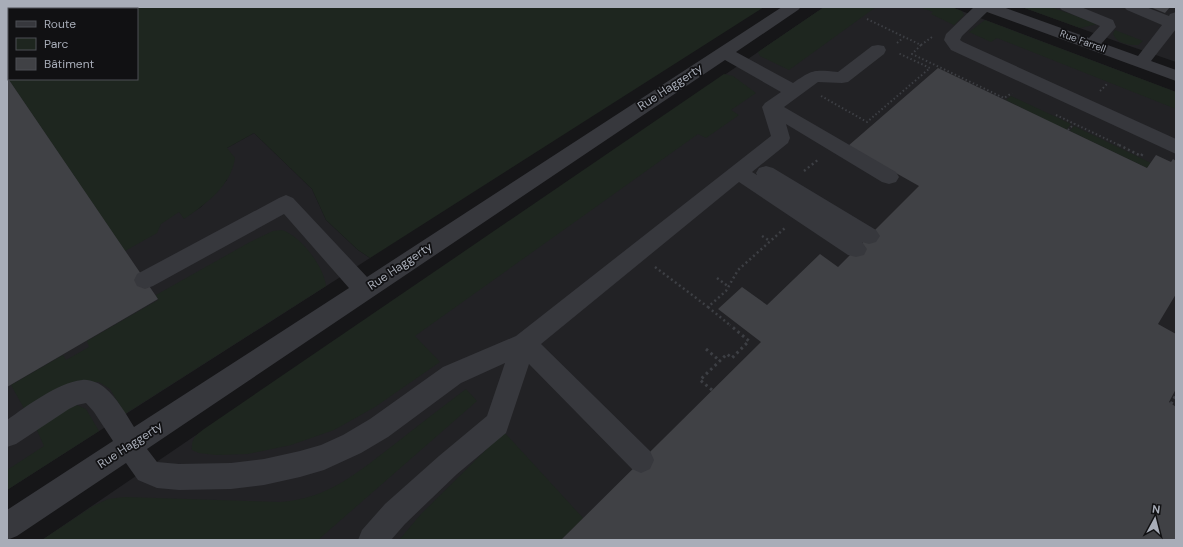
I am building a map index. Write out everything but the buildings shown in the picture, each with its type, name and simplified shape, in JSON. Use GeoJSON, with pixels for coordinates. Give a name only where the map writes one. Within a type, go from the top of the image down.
{"type":"FeatureCollection","features":[{"type":"Feature","properties":{"kind":"street","name":"Rue Haggerty"},"geometry":{"type":"LineString","coordinates":[[7,526],[793,7]]}},
{"type":"Feature","properties":{"kind":"street"},"geometry":{"type":"LineString","coordinates":[[982,7],[954,34],[952,40],[954,43],[1048,102],[1176,147]]}},
{"type":"Feature","properties":{"kind":"street","name":"Rue Farrell"},"geometry":{"type":"LineString","coordinates":[[989,7],[1176,76]]}},
{"type":"Feature","properties":{"kind":"street"},"geometry":{"type":"LineString","coordinates":[[1067,7],[1107,23],[1108,27],[1092,45]]}},
{"type":"Feature","properties":{"kind":"street"},"geometry":{"type":"LineString","coordinates":[[1132,7],[1175,21],[1141,63]]}},
{"type":"Feature","properties":{"kind":"street"},"geometry":{"type":"LineString","coordinates":[[771,107],[815,76],[842,78],[890,49]]}},
{"type":"Feature","properties":{"kind":"street"},"geometry":{"type":"LineString","coordinates":[[724,52],[793,92]]}},
{"type":"Feature","properties":{"kind":"street"},"geometry":{"type":"LineString","coordinates":[[771,107],[889,177]]}},
{"type":"Feature","properties":{"kind":"street"},"geometry":{"type":"LineString","coordinates":[[7,435],[65,398],[82,391],[90,392],[102,402],[143,467],[147,471],[157,475],[179,477],[231,476],[264,472],[324,457],[352,444],[399,414],[452,375],[524,343],[781,138],[771,107]]}},
{"type":"Feature","properties":{"kind":"street"},"geometry":{"type":"LineString","coordinates":[[744,167],[863,242]]}},
{"type":"Feature","properties":{"kind":"street"},"geometry":{"type":"LineString","coordinates":[[145,280],[286,203],[364,290]]}},
{"type":"Feature","properties":{"kind":"street"},"geometry":{"type":"LineString","coordinates":[[524,343],[642,460]]}},
{"type":"Feature","properties":{"kind":"street"},"geometry":{"type":"LineString","coordinates":[[372,540],[395,514],[448,465],[497,424],[524,343]]}},
{"type":"Feature","properties":{"kind":"path"},"geometry":{"type":"LineString","coordinates":[[867,19],[921,45]]}},
{"type":"Feature","properties":{"kind":"path"},"geometry":{"type":"LineString","coordinates":[[938,33],[921,45],[912,54],[1004,98],[1011,93],[1018,96]]}},
{"type":"Feature","properties":{"kind":"path"},"geometry":{"type":"LineString","coordinates":[[904,37],[890,49],[935,70]]}},
{"type":"Feature","properties":{"kind":"path"},"geometry":{"type":"LineString","coordinates":[[822,97],[867,122],[930,68]]}},
{"type":"Feature","properties":{"kind":"path"},"geometry":{"type":"LineString","coordinates":[[1048,102],[1074,124],[1140,156],[1145,151]]}},
{"type":"Feature","properties":{"kind":"path"},"geometry":{"type":"LineString","coordinates":[[1068,130],[1074,124]]}},
{"type":"Feature","properties":{"kind":"path"},"geometry":{"type":"LineString","coordinates":[[802,173],[836,145]]}},
{"type":"Feature","properties":{"kind":"path"},"geometry":{"type":"LineString","coordinates":[[708,307],[726,291],[738,270],[787,226]]}},
{"type":"Feature","properties":{"kind":"path"},"geometry":{"type":"LineString","coordinates":[[762,236],[770,241]]}},
{"type":"Feature","properties":{"kind":"path"},"geometry":{"type":"LineString","coordinates":[[637,253],[708,307],[749,341],[732,358],[727,354],[700,380],[712,390]]}},
{"type":"Feature","properties":{"kind":"path"},"geometry":{"type":"LineString","coordinates":[[717,278],[728,287]]}},
{"type":"Feature","properties":{"kind":"path"},"geometry":{"type":"LineString","coordinates":[[706,349],[720,360]]}},
{"type":"Feature","properties":{"kind":"path"},"geometry":{"type":"LineString","coordinates":[[1171,404],[1176,395]]}},
{"type":"Feature","properties":{"kind":"shaded area"},"geometry":{"type":"Polygon","coordinates":[[[824,7],[951,7],[1176,92],[1176,540],[42,540],[824,7]]]}},
{"type":"Feature","properties":{"kind":"shaded area"},"geometry":{"type":"Polygon","coordinates":[[[1022,7],[1176,7],[1176,62],[1121,43],[1022,7]]]}},
{"type":"Feature","properties":{"kind":"shaded area"},"geometry":{"type":"Polygon","coordinates":[[[7,77],[8,80],[79,80],[184,218],[201,207],[227,180],[227,148],[254,133],[312,189],[326,220],[358,250],[370,258],[7,490],[7,77]]]}},
{"type":"Feature","properties":{"kind":"green space"},"geometry":{"type":"Polygon","coordinates":[[[7,7],[764,7],[370,258],[358,250],[326,220],[312,189],[254,133],[227,148],[235,158],[233,168],[223,186],[209,200],[184,219],[179,212],[161,224],[157,233],[125,251],[9,80],[138,80],[138,8],[8,8],[8,78],[7,7]]]}},
{"type":"Feature","properties":{"kind":"green space"},"geometry":{"type":"Polygon","coordinates":[[[824,7],[876,7],[789,70],[760,56],[758,52],[824,7]]]}},
{"type":"Feature","properties":{"kind":"green space"},"geometry":{"type":"Polygon","coordinates":[[[920,7],[951,7],[962,11],[964,15],[954,25],[931,14],[933,12],[920,7]]]}},
{"type":"Feature","properties":{"kind":"green space"},"geometry":{"type":"Polygon","coordinates":[[[1022,7],[1051,7],[1098,24],[1080,28],[1022,7]]]}},
{"type":"Feature","properties":{"kind":"green space"},"geometry":{"type":"Polygon","coordinates":[[[985,20],[1176,92],[1176,109],[997,38],[991,42],[969,32],[985,20]]]}},
{"type":"Feature","properties":{"kind":"green space"},"geometry":{"type":"Polygon","coordinates":[[[1115,30],[1143,41],[1138,45],[1120,42],[1113,34],[1115,30]]]}},
{"type":"Feature","properties":{"kind":"green space"},"geometry":{"type":"Polygon","coordinates":[[[724,74],[733,76],[756,93],[731,110],[739,115],[706,138],[698,134],[415,336],[440,362],[375,407],[334,430],[291,445],[248,454],[216,455],[199,453],[192,450],[192,443],[204,429],[724,74]]]}},
{"type":"Feature","properties":{"kind":"green space"},"geometry":{"type":"Polygon","coordinates":[[[1011,96],[1071,124],[1066,130],[1006,100],[1011,96]]]}},
{"type":"Feature","properties":{"kind":"green space"},"geometry":{"type":"Polygon","coordinates":[[[1074,126],[1151,163],[1147,168],[1070,131],[1074,126]]]}},
{"type":"Feature","properties":{"kind":"green space"},"geometry":{"type":"Polygon","coordinates":[[[282,230],[289,233],[304,245],[321,270],[326,286],[125,414],[110,389],[99,382],[84,382],[26,412],[11,385],[63,355],[66,360],[89,347],[87,341],[158,300],[156,295],[250,242],[273,231],[282,230]]]}},
{"type":"Feature","properties":{"kind":"green space"},"geometry":{"type":"Polygon","coordinates":[[[466,389],[477,401],[318,540],[42,540],[93,506],[108,499],[125,497],[281,502],[298,500],[314,495],[343,482],[369,464],[466,389]]]}},
{"type":"Feature","properties":{"kind":"green space"},"geometry":{"type":"Polygon","coordinates":[[[77,405],[86,409],[99,431],[7,490],[7,470],[44,446],[36,428],[69,408],[77,405]]]}},
{"type":"Feature","properties":{"kind":"green space"},"geometry":{"type":"Polygon","coordinates":[[[504,432],[583,518],[561,540],[399,540],[421,514],[504,432]]]}}]}
